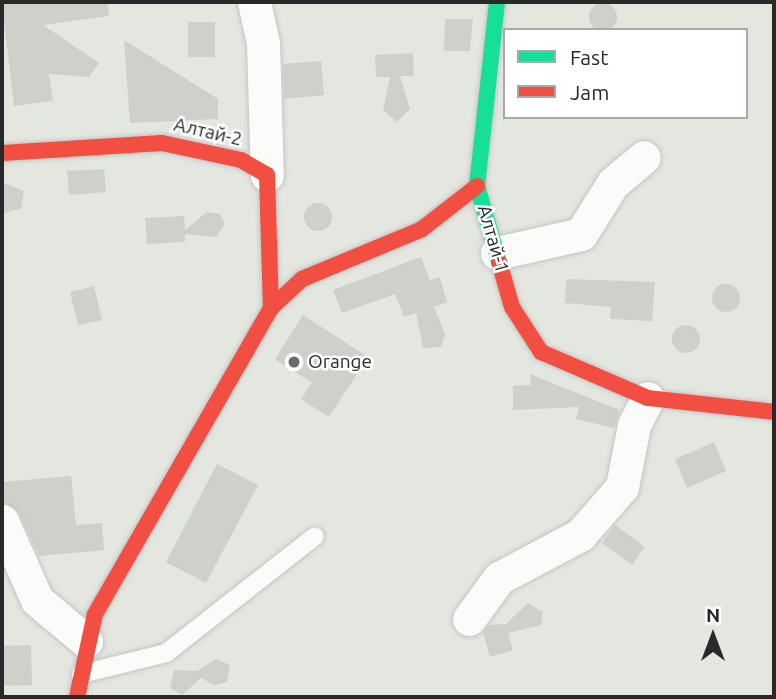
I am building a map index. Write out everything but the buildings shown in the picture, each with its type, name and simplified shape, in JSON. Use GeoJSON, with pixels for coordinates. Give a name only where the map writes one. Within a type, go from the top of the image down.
{"type":"FeatureCollection","features":[{"type":"Feature","properties":{"kind":"street"},"geometry":{"type":"LineString","coordinates":[[254,2],[263,43],[271,308]]}},
{"type":"Feature","properties":{"kind":"street","name":"Алтай-1"},"geometry":{"type":"LineString","coordinates":[[497,2],[477,186],[512,307],[541,352],[648,398],[774,412]]}},
{"type":"Feature","properties":{"kind":"street","name":"Алтай-2"},"geometry":{"type":"LineString","coordinates":[[2,153],[162,143],[242,160],[267,175]]}},
{"type":"Feature","properties":{"kind":"street"},"geometry":{"type":"LineString","coordinates":[[497,253],[581,234],[613,183],[643,157]]}},
{"type":"Feature","properties":{"kind":"street"},"geometry":{"type":"LineString","coordinates":[[77,697],[86,641],[120,566],[271,308],[302,279],[422,229],[477,186]]}},
{"type":"Feature","properties":{"kind":"street"},"geometry":{"type":"LineString","coordinates":[[469,619],[499,578],[580,535],[622,487],[635,425],[648,398]]}},
{"type":"Feature","properties":{"kind":"street"},"geometry":{"type":"LineString","coordinates":[[2,521],[37,600],[86,641]]}},
{"type":"Feature","properties":{"kind":"lane"},"geometry":{"type":"LineString","coordinates":[[81,674],[166,653],[315,536]]}},
{"type":"Feature","properties":{"kind":"traffic: fast"},"geometry":{"type":"LineString","coordinates":[[497,2],[477,186],[499,262]]}},
{"type":"Feature","properties":{"kind":"traffic: jam"},"geometry":{"type":"LineString","coordinates":[[2,153],[162,143],[241,160],[267,175],[271,308]]}},
{"type":"Feature","properties":{"kind":"traffic: jam"},"geometry":{"type":"LineString","coordinates":[[77,697],[95,614],[271,308],[302,279],[422,229],[477,186]]}},
{"type":"Feature","properties":{"kind":"traffic: jam"},"geometry":{"type":"LineString","coordinates":[[499,262],[512,307],[541,352],[648,398],[774,412]]}},
{"type":"Feature","properties":{"kind":"place","name":"Orange"},"geometry":{"type":"Point","coordinates":[294,362]}}]}
